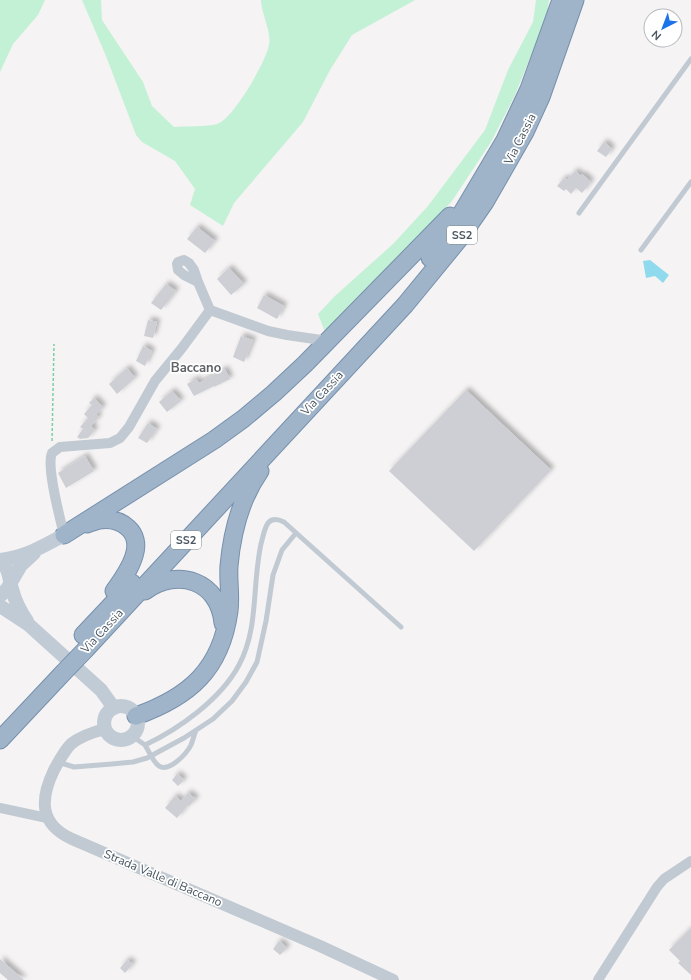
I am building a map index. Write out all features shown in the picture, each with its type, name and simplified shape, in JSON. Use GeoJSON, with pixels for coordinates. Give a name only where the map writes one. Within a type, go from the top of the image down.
{"type":"FeatureCollection","features":[{"type":"Feature","properties":{"kind":"highway","name":"Via Cassia"},"geometry":{"type":"LineString","coordinates":[[0,740],[81,645],[402,291],[439,246],[477,189],[505,140],[529,89],[561,0]]}},
{"type":"Feature","properties":{"kind":"highway","name":"Via Cassia"},"geometry":{"type":"LineString","coordinates":[[81,645],[121,612],[418,290],[460,238],[485,202],[516,149],[541,98],[575,0]]}},
{"type":"Feature","properties":{"kind":"highway"},"geometry":{"type":"LineString","coordinates":[[70,531],[234,426],[274,393],[328,341],[477,189]]}},
{"type":"Feature","properties":{"kind":"highway"},"geometry":{"type":"LineString","coordinates":[[136,716],[166,704],[189,689],[209,667],[216,655],[224,636],[229,606],[230,555],[232,540],[240,512],[253,482],[275,452],[287,431]]}},
{"type":"Feature","properties":{"kind":"highway"},"geometry":{"type":"LineString","coordinates":[[70,531],[99,520],[112,520],[125,524],[132,532],[135,539],[134,555],[124,578],[83,628],[81,645]]}},
{"type":"Feature","properties":{"kind":"highway"},"geometry":{"type":"LineString","coordinates":[[121,612],[141,594],[158,583],[173,579],[192,581],[206,588],[217,602],[222,613],[224,636]]}},
{"type":"Feature","properties":{"kind":"highway","name":"Via Cassia"},"geometry":{"type":"LineString","coordinates":[[0,725],[58,671]]}},
{"type":"Feature","properties":{"kind":"main road"},"geometry":{"type":"LineString","coordinates":[[0,560],[16,558],[35,551],[70,531]]}},
{"type":"Feature","properties":{"kind":"main road"},"geometry":{"type":"LineString","coordinates":[[0,596],[4,593],[21,565],[35,551]]}},
{"type":"Feature","properties":{"kind":"main road"},"geometry":{"type":"LineString","coordinates":[[0,560],[8,569],[10,583],[19,610],[30,625]]}},
{"type":"Feature","properties":{"kind":"main road"},"geometry":{"type":"LineString","coordinates":[[0,606],[30,625],[101,690],[114,708]]}},
{"type":"Feature","properties":{"kind":"main road"},"geometry":{"type":"LineString","coordinates":[[122,706],[132,711],[136,716],[137,728],[132,736],[124,740],[117,740],[108,735],[104,723],[105,717],[110,710],[122,706]]}},
{"type":"Feature","properties":{"kind":"street"},"geometry":{"type":"LineString","coordinates":[[198,282],[210,310],[268,331],[328,341]]}},
{"type":"Feature","properties":{"kind":"street"},"geometry":{"type":"LineString","coordinates":[[70,531],[54,494],[50,462],[52,453],[60,447],[110,443],[120,438],[129,427],[155,381],[210,310]]}},
{"type":"Feature","properties":{"kind":"street"},"geometry":{"type":"LineString","coordinates":[[308,338],[314,355]]}},
{"type":"Feature","properties":{"kind":"street"},"geometry":{"type":"LineString","coordinates":[[0,808],[47,818],[44,805],[45,794],[58,762],[68,747],[76,741],[90,733],[105,729]]}},
{"type":"Feature","properties":{"kind":"street","name":"Strada Valle di Baccano"},"geometry":{"type":"LineString","coordinates":[[47,818],[57,831],[68,837],[320,946],[393,980]]}},
{"type":"Feature","properties":{"kind":"street"},"geometry":{"type":"LineString","coordinates":[[598,980],[657,887],[664,879],[691,861]]}},
{"type":"Feature","properties":{"kind":"lane"},"geometry":{"type":"LineString","coordinates":[[579,213],[691,59]]}},
{"type":"Feature","properties":{"kind":"lane"},"geometry":{"type":"LineString","coordinates":[[641,250],[691,182]]}},
{"type":"Feature","properties":{"kind":"lane"},"geometry":{"type":"LineString","coordinates":[[145,745],[164,735],[198,711],[216,696],[232,677],[242,659],[250,637],[254,612],[259,556],[266,526],[271,520],[276,519],[284,522],[401,627]]}},
{"type":"Feature","properties":{"kind":"lane"},"geometry":{"type":"LineString","coordinates":[[58,762],[70,766],[90,766],[133,762],[152,756],[213,719],[232,701],[246,682],[257,662],[266,621],[273,575],[282,550],[296,533]]}},
{"type":"Feature","properties":{"kind":"lane"},"geometry":{"type":"LineString","coordinates":[[132,736],[145,745],[159,766],[165,768],[169,767],[190,747],[196,730]]}},
{"type":"Feature","properties":{"kind":"path"},"geometry":{"type":"LineString","coordinates":[[52,453],[54,344]]}},
{"type":"Feature","properties":{"kind":"green space"},"geometry":{"type":"Polygon","coordinates":[[[0,0],[45,0],[38,15],[13,44],[0,72],[0,0]]]}},
{"type":"Feature","properties":{"kind":"green space"},"geometry":{"type":"Polygon","coordinates":[[[82,0],[101,0],[102,20],[143,82],[152,106],[174,127],[217,124],[224,120],[240,101],[262,64],[269,45],[270,40],[261,0],[415,0],[352,35],[330,70],[303,122],[234,203],[223,226],[190,205],[195,189],[175,161],[142,142],[136,135],[106,56],[82,0]]]}},
{"type":"Feature","properties":{"kind":"green space"},"geometry":{"type":"Polygon","coordinates":[[[536,0],[549,0],[547,16],[515,95],[491,142],[452,201],[420,237],[325,332],[318,314],[335,296],[393,244],[428,206],[485,130],[508,70],[533,22],[536,0]]]}},
{"type":"Feature","properties":{"kind":"water"},"geometry":{"type":"Polygon","coordinates":[[[650,260],[669,275],[663,283],[655,276],[646,278],[643,261],[650,260]]]}},
{"type":"Feature","properties":{"kind":"building"},"geometry":{"type":"Polygon","coordinates":[[[604,142],[612,149],[606,157],[597,151],[604,142]]]}},
{"type":"Feature","properties":{"kind":"building"},"geometry":{"type":"Polygon","coordinates":[[[575,171],[581,176],[582,174],[591,182],[582,193],[576,188],[571,194],[566,189],[564,191],[557,186],[564,178],[567,180],[575,171]]]}},
{"type":"Feature","properties":{"kind":"building"},"geometry":{"type":"Polygon","coordinates":[[[197,227],[215,241],[205,253],[187,239],[197,227]]]}},
{"type":"Feature","properties":{"kind":"building"},"geometry":{"type":"Polygon","coordinates":[[[229,268],[244,284],[231,295],[217,279],[229,268]]]}},
{"type":"Feature","properties":{"kind":"building"},"geometry":{"type":"Polygon","coordinates":[[[166,284],[176,291],[161,310],[151,303],[166,284]]]}},
{"type":"Feature","properties":{"kind":"building"},"geometry":{"type":"Polygon","coordinates":[[[264,295],[284,306],[277,319],[257,308],[264,295]]]}},
{"type":"Feature","properties":{"kind":"building"},"geometry":{"type":"Polygon","coordinates":[[[148,320],[157,322],[153,338],[144,336],[148,320]]]}},
{"type":"Feature","properties":{"kind":"building"},"geometry":{"type":"Polygon","coordinates":[[[241,336],[253,340],[244,362],[233,357],[241,336]]]}},
{"type":"Feature","properties":{"kind":"building"},"geometry":{"type":"Polygon","coordinates":[[[143,346],[152,351],[145,366],[136,361],[143,346]]]}},
{"type":"Feature","properties":{"kind":"building"},"geometry":{"type":"Polygon","coordinates":[[[127,368],[135,378],[117,394],[109,384],[127,368]]]}},
{"type":"Feature","properties":{"kind":"building"},"geometry":{"type":"Polygon","coordinates":[[[225,369],[230,379],[194,396],[187,384],[196,379],[199,383],[225,369]]]}},
{"type":"Feature","properties":{"kind":"building"},"geometry":{"type":"Polygon","coordinates":[[[466,390],[551,470],[474,551],[389,471],[466,390]]]}},
{"type":"Feature","properties":{"kind":"building"},"geometry":{"type":"Polygon","coordinates":[[[172,391],[181,401],[167,412],[159,402],[172,391]]]}},
{"type":"Feature","properties":{"kind":"building"},"geometry":{"type":"Polygon","coordinates":[[[94,398],[103,407],[96,415],[99,417],[91,426],[95,430],[88,438],[80,439],[77,437],[83,429],[80,427],[88,418],[84,414],[92,405],[89,403],[94,398]]]}},
{"type":"Feature","properties":{"kind":"building"},"geometry":{"type":"Polygon","coordinates":[[[148,423],[157,429],[147,443],[138,438],[148,423]]]}},
{"type":"Feature","properties":{"kind":"building"},"geometry":{"type":"Polygon","coordinates":[[[85,456],[94,471],[66,488],[58,473],[85,456]]]}},
{"type":"Feature","properties":{"kind":"building"},"geometry":{"type":"Polygon","coordinates":[[[177,774],[184,780],[178,786],[172,780],[177,774]]]}},
{"type":"Feature","properties":{"kind":"building"},"geometry":{"type":"Polygon","coordinates":[[[188,793],[196,799],[189,806],[188,805],[177,818],[165,808],[175,796],[181,801],[188,793]]]}},
{"type":"Feature","properties":{"kind":"building"},"geometry":{"type":"Polygon","coordinates":[[[691,928],[691,975],[678,963],[680,961],[669,950],[691,928]]]}},
{"type":"Feature","properties":{"kind":"building"},"geometry":{"type":"Polygon","coordinates":[[[279,941],[287,948],[280,955],[273,949],[279,941]]]}},
{"type":"Feature","properties":{"kind":"building"},"geometry":{"type":"Polygon","coordinates":[[[0,959],[24,980],[8,980],[0,973],[0,959]]]}},
{"type":"Feature","properties":{"kind":"building"},"geometry":{"type":"Polygon","coordinates":[[[127,960],[133,964],[125,973],[120,968],[127,960]]]}},
{"type":"Feature","properties":{"kind":"district","name":"Baccano"},"geometry":{"type":"Point","coordinates":[196,367]}}]}
